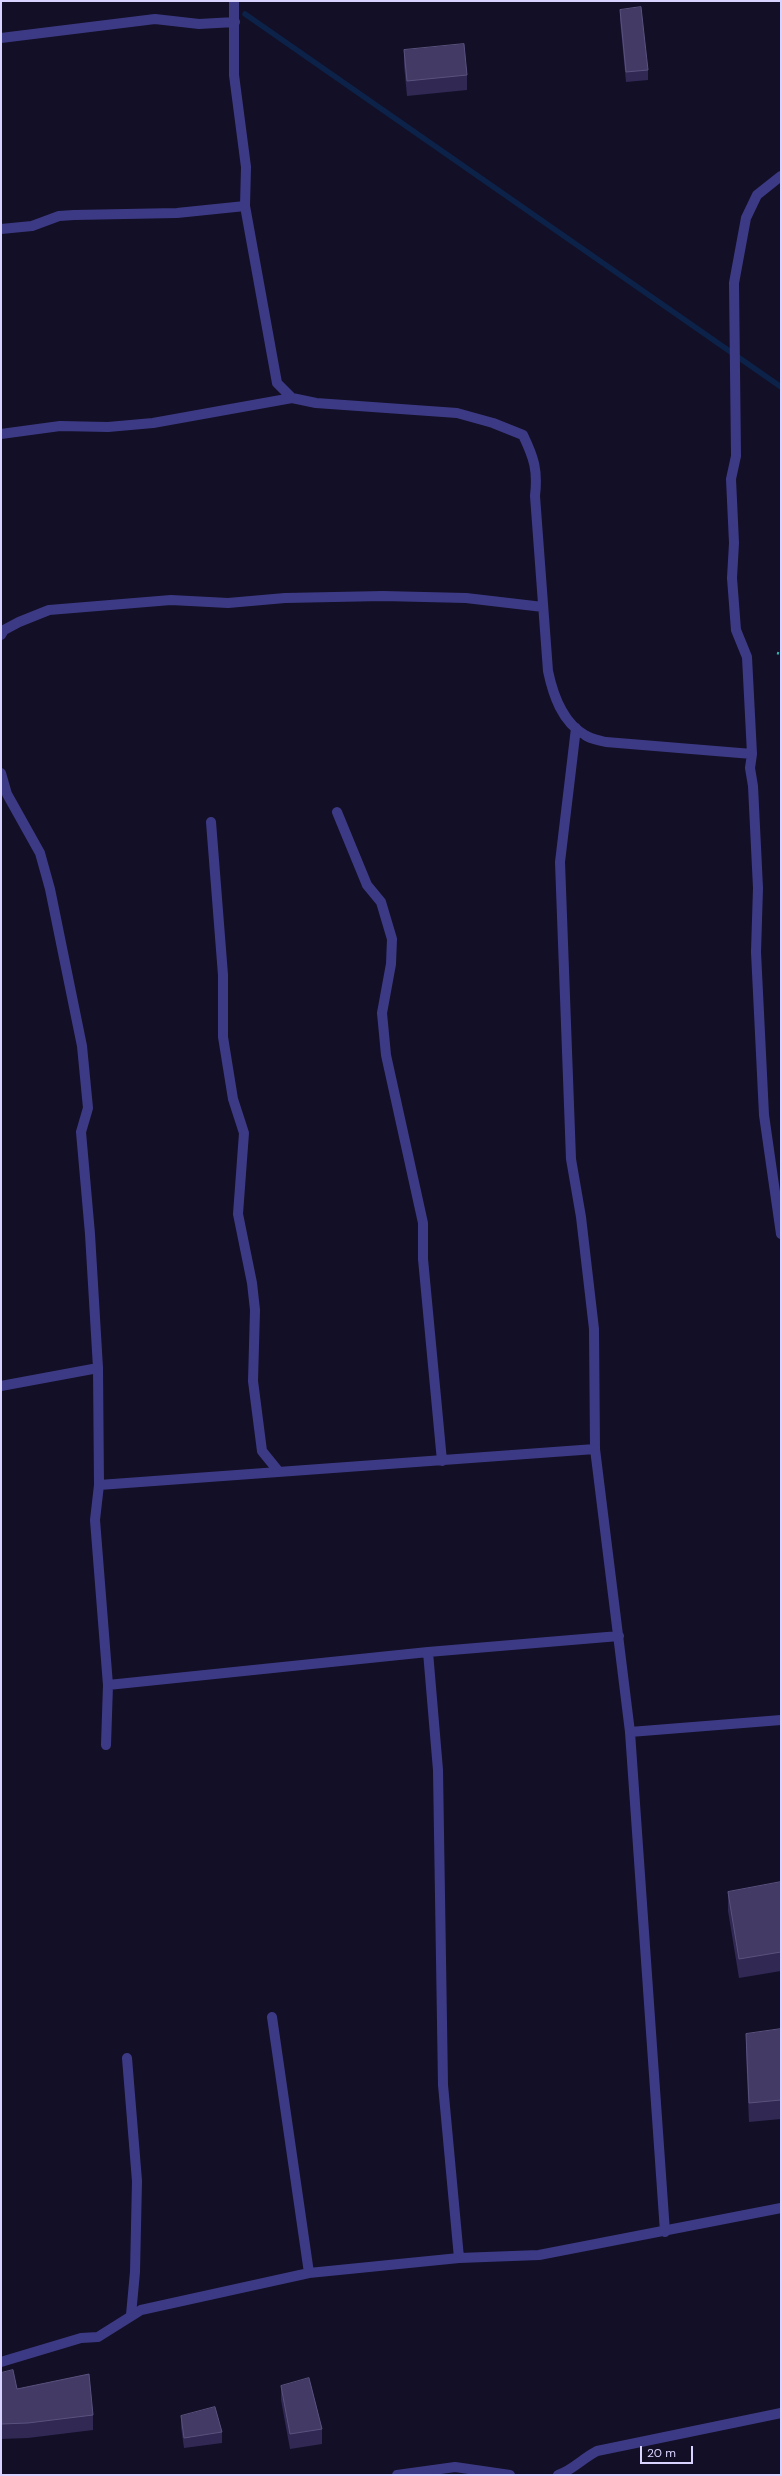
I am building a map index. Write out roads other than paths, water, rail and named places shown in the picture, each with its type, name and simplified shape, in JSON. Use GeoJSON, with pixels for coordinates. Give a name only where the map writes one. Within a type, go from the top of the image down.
{"type":"FeatureCollection","features":[{"type":"Feature","properties":{"kind":"street"},"geometry":{"type":"LineString","coordinates":[[234,1],[235,22],[233,47],[237,100],[243,134],[246,167],[245,206],[277,383],[292,398]]}},
{"type":"Feature","properties":{"kind":"street"},"geometry":{"type":"LineString","coordinates":[[1,38],[155,19],[199,24],[235,22]]}},
{"type":"Feature","properties":{"kind":"street"},"geometry":{"type":"LineString","coordinates":[[781,176],[757,195],[746,218],[734,283],[736,456],[731,479],[734,543],[732,578],[736,630],[747,657],[752,754],[750,768],[753,786],[758,888],[756,952],[764,1115],[781,1234]]}},
{"type":"Feature","properties":{"kind":"street"},"geometry":{"type":"LineString","coordinates":[[1,229],[32,226],[67,215],[177,213],[245,206]]}},
{"type":"Feature","properties":{"kind":"street"},"geometry":{"type":"LineString","coordinates":[[1,434],[60,426],[108,427],[153,423],[292,398],[316,403],[457,413],[493,423],[522,434],[533,455],[538,475],[535,496],[548,671],[554,696],[568,720],[585,736],[606,742],[752,754]]}},
{"type":"Feature","properties":{"kind":"street"},"geometry":{"type":"LineString","coordinates":[[1,636],[4,630],[19,622],[49,610],[171,600],[228,603],[285,598],[383,596],[466,598],[543,607]]}},
{"type":"Feature","properties":{"kind":"street"},"geometry":{"type":"LineString","coordinates":[[576,728],[560,862],[571,1159],[581,1217],[594,1329],[595,1449],[630,1732],[665,2232]]}},
{"type":"Feature","properties":{"kind":"street"},"geometry":{"type":"LineString","coordinates":[[1,773],[7,794],[40,853],[50,889],[82,1046],[88,1108],[81,1132],[90,1234],[98,1368],[99,1485],[95,1520],[108,1685],[106,1745]]}},
{"type":"Feature","properties":{"kind":"street"},"geometry":{"type":"LineString","coordinates":[[337,812],[367,885],[381,902],[392,939],[391,964],[382,1012],[386,1055],[424,1223],[423,1259],[442,1461]]}},
{"type":"Feature","properties":{"kind":"street"},"geometry":{"type":"LineString","coordinates":[[211,822],[223,975],[223,1037],[233,1099],[244,1133],[238,1214],[252,1282],[255,1310],[253,1337],[254,1396],[262,1451],[279,1472]]}},
{"type":"Feature","properties":{"kind":"street"},"geometry":{"type":"LineString","coordinates":[[1,1386],[98,1368]]}},
{"type":"Feature","properties":{"kind":"street"},"geometry":{"type":"LineString","coordinates":[[99,1485],[595,1449]]}},
{"type":"Feature","properties":{"kind":"street"},"geometry":{"type":"LineString","coordinates":[[108,1685],[428,1652],[619,1636]]}},
{"type":"Feature","properties":{"kind":"street"},"geometry":{"type":"LineString","coordinates":[[428,1652],[438,1770],[443,2085],[459,2258]]}},
{"type":"Feature","properties":{"kind":"street"},"geometry":{"type":"LineString","coordinates":[[630,1732],[781,1720]]}},
{"type":"Feature","properties":{"kind":"street"},"geometry":{"type":"LineString","coordinates":[[272,2017],[309,2273]]}},
{"type":"Feature","properties":{"kind":"street"},"geometry":{"type":"LineString","coordinates":[[127,2058],[137,2181],[135,2272],[131,2315]]}},
{"type":"Feature","properties":{"kind":"street"},"geometry":{"type":"LineString","coordinates":[[1,2362],[81,2338],[98,2337],[141,2310],[309,2273],[459,2258],[540,2255],[665,2232],[781,2208]]}},
{"type":"Feature","properties":{"kind":"street"},"geometry":{"type":"LineString","coordinates":[[558,2475],[568,2471],[597,2450],[781,2413]]}},
{"type":"Feature","properties":{"kind":"street"},"geometry":{"type":"LineString","coordinates":[[397,2475],[456,2467],[510,2475]]}},
{"type":"Feature","properties":{"kind":"waterway"},"geometry":{"type":"LineString","coordinates":[[245,14],[781,387]]}}]}
